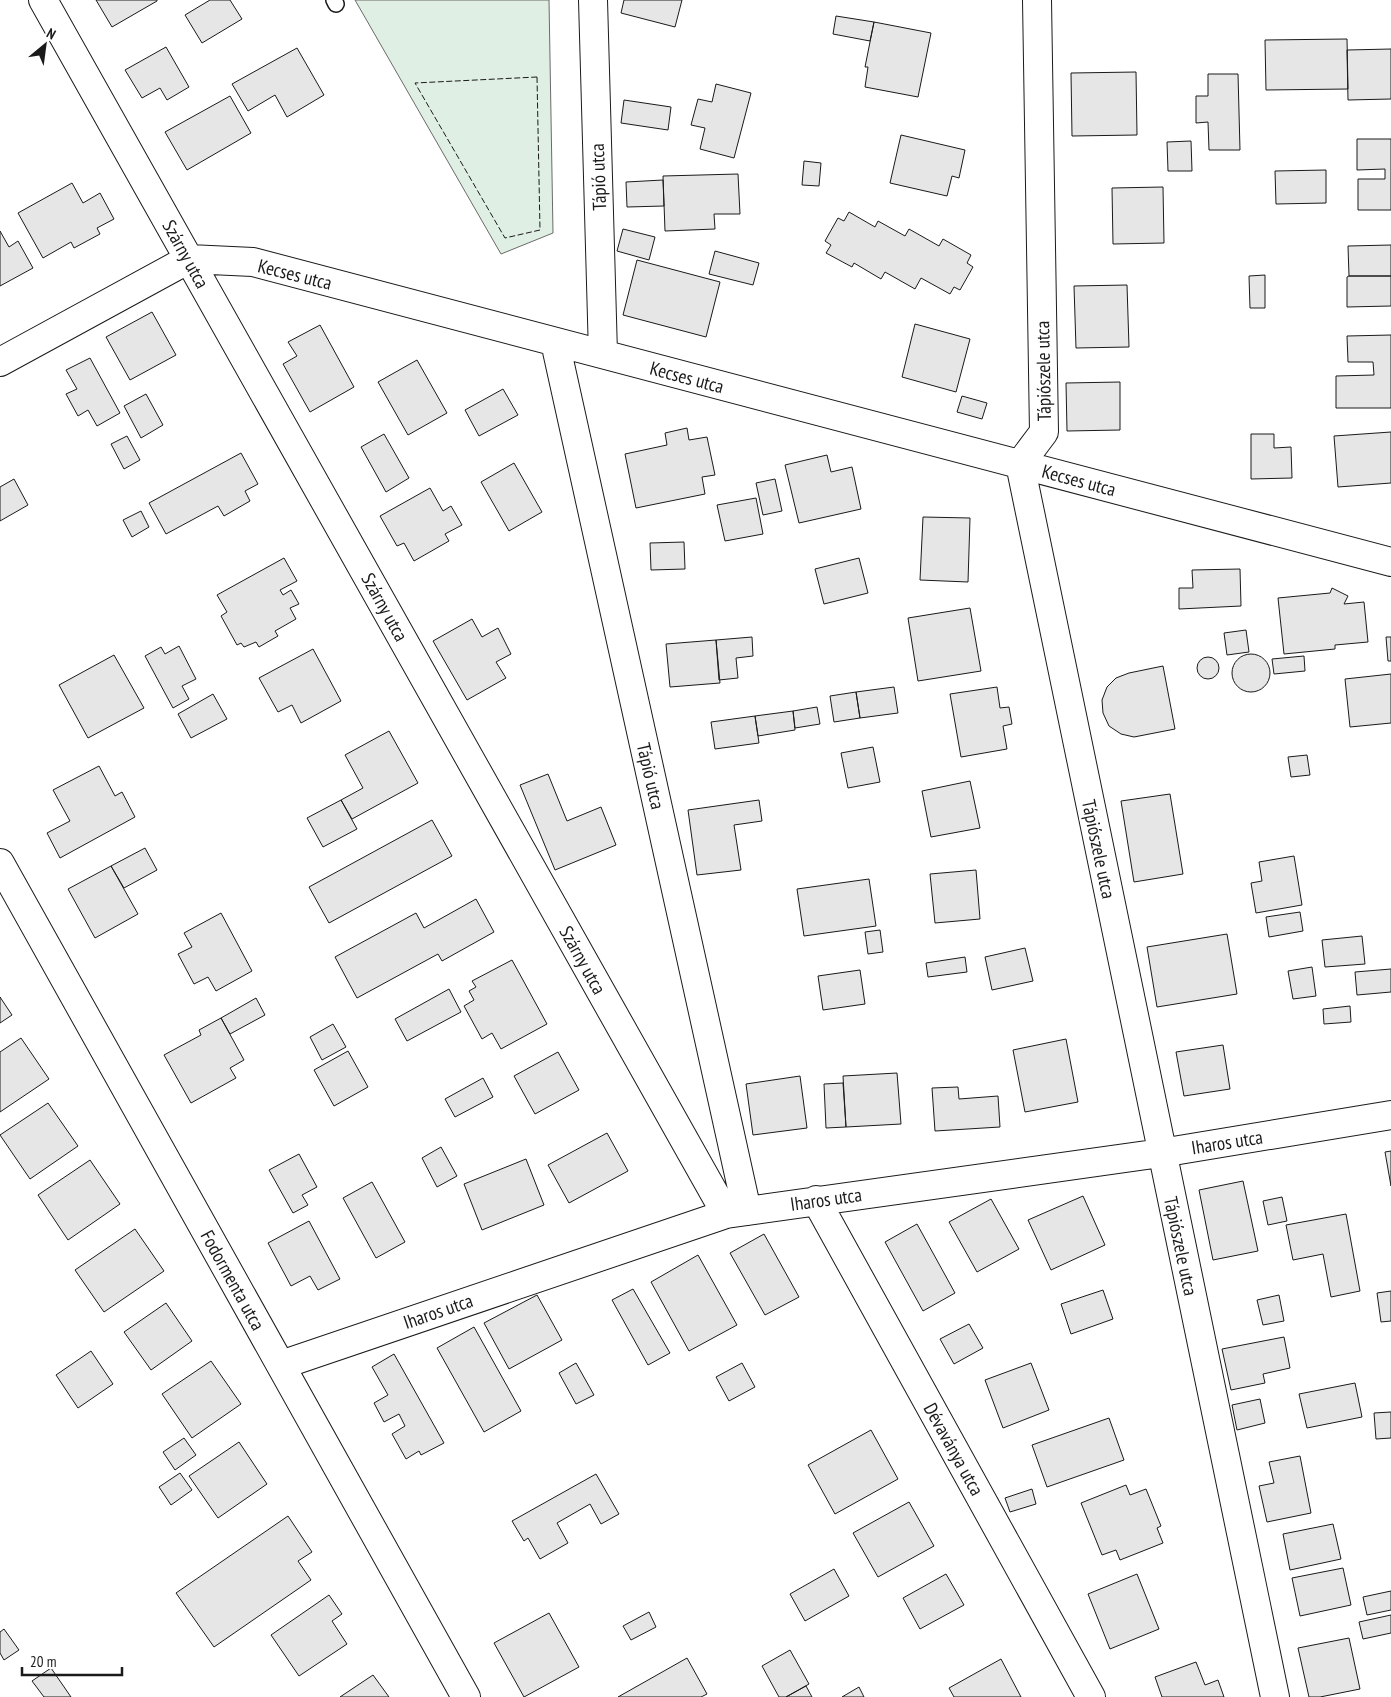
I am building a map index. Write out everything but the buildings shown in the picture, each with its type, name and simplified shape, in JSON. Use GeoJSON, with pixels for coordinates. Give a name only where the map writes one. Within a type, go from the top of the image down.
{"type":"FeatureCollection","features":[{"type":"Feature","properties":{"kind":"street","name":"Szárny utca"},"geometry":{"type":"LineString","coordinates":[[43,0],[189,259],[737,1212]]}},
{"type":"Feature","properties":{"kind":"street","name":"Tápió utca"},"geometry":{"type":"LineString","coordinates":[[593,0],[602,354]]}},
{"type":"Feature","properties":{"kind":"street","name":"Tápiószele utca"},"geometry":{"type":"LineString","coordinates":[[1037,0],[1044,432],[1020,464],[1275,1697]]}},
{"type":"Feature","properties":{"kind":"street","name":"Kecses utca"},"geometry":{"type":"LineString","coordinates":[[189,259],[253,262],[1391,562]]}},
{"type":"Feature","properties":{"kind":"street"},"geometry":{"type":"LineString","coordinates":[[0,362],[189,259]]}},
{"type":"Feature","properties":{"kind":"street","name":"Tápió utca"},"geometry":{"type":"LineString","coordinates":[[555,342],[737,1212]]}},
{"type":"Feature","properties":{"kind":"street","name":"Fodormenta utca"},"geometry":{"type":"LineString","coordinates":[[0,863],[466,1697]]}},
{"type":"Feature","properties":{"kind":"street","name":"Iharos utca"},"geometry":{"type":"LineString","coordinates":[[280,1365],[737,1212],[1161,1153],[1391,1115]]}},
{"type":"Feature","properties":{"kind":"street","name":"Dévaványa utca"},"geometry":{"type":"LineString","coordinates":[[816,1200],[1091,1697]]}},
{"type":"Feature","properties":{"kind":"green space"},"geometry":{"type":"Polygon","coordinates":[[[355,0],[549,0],[553,233],[501,254],[355,0]]]}},
{"type":"Feature","properties":{"kind":"fence"},"geometry":{"type":"LineString","coordinates":[[537,77],[540,230],[505,238],[415,83],[537,77]]}}]}
